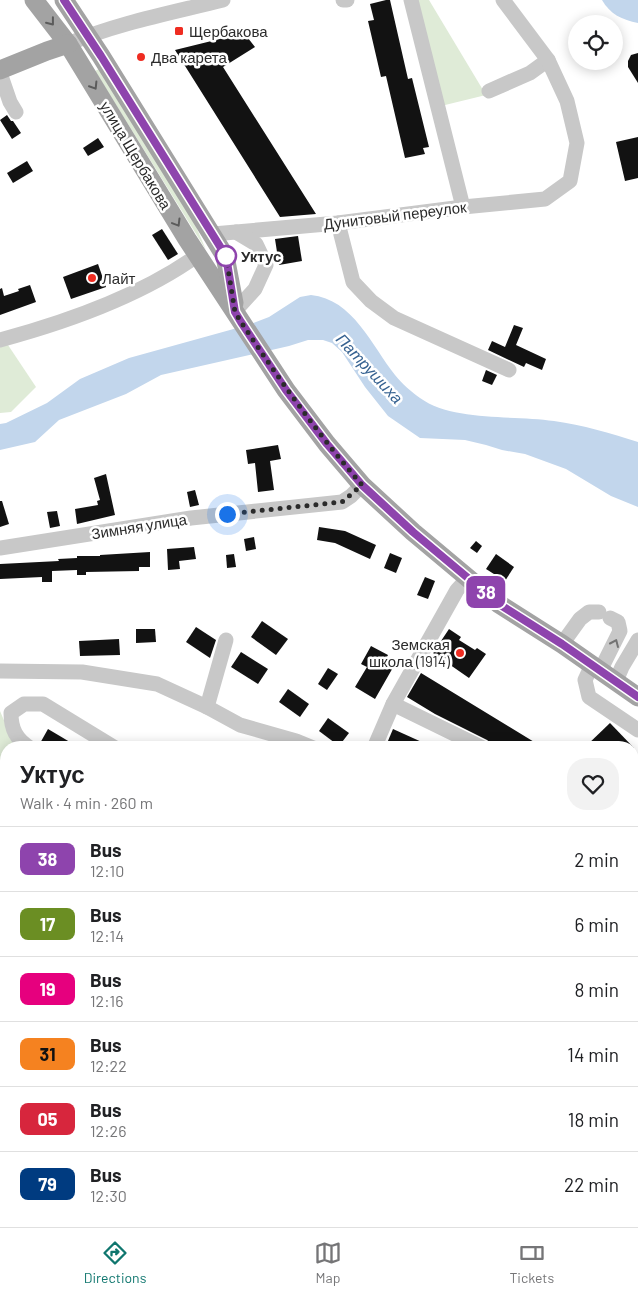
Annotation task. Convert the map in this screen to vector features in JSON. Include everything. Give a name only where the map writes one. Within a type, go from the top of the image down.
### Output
[{"type":"main road","name":"улица Щербакова","points":[[34,0],[68,44],[198,255],[286,390],[327,444],[362,485],[413,532],[499,604],[562,644],[638,697]]},
{"type":"main road","name":"улица Щербакова","points":[[64,0],[226,256],[238,317]]},
{"type":"main road","points":[[0,71],[68,44]]},
{"type":"street","points":[[68,44],[117,27],[223,0]]},
{"type":"street","points":[[343,0],[348,0]]},
{"type":"street","points":[[411,0],[463,206]]},
{"type":"street","points":[[489,91],[530,73],[548,60],[503,0]]},
{"type":"street","name":"Дунитовый переулок","points":[[213,234],[338,223],[463,206],[545,200],[570,181],[577,143],[567,101],[548,60]]},
{"type":"street","points":[[0,71],[10,102],[16,112]]},
{"type":"street","points":[[338,223],[353,282],[371,301],[394,318],[509,370]]},
{"type":"street","points":[[236,232],[256,244],[266,265],[255,289],[238,317]]},
{"type":"street","points":[[0,340],[54,325],[107,304],[186,264],[198,255]]},
{"type":"street","name":"Зимняя улица","points":[[0,548],[192,518],[342,502],[362,485]]},
{"type":"street","points":[[377,741],[393,704],[457,590],[468,578]]},
{"type":"street","points":[[562,644],[580,619],[589,612],[604,615],[618,622],[620,631],[596,668],[585,680],[588,697],[638,730]]},
{"type":"street","points":[[207,707],[226,640]]},
{"type":"street","points":[[616,682],[622,667],[638,640]]},
{"type":"street","points":[[0,671],[82,672],[158,684],[240,725],[296,741]]},
{"type":"street","points":[[21,741],[11,726],[11,713],[24,704],[43,704],[104,741]]},
{"type":"street","points":[[393,704],[469,741]]},
{"type":"green space","points":[[415,0],[429,0],[486,95],[441,106]]},
{"type":"green space","points":[[99,69],[192,217],[206,250],[95,71]]},
{"type":"green space","points":[[8,345],[36,387],[11,412],[0,413],[0,347]]},
{"type":"green space","points":[[0,711],[13,741],[0,741]]},
{"type":"water","points":[[602,0],[638,0],[638,23],[623,18],[623,15],[616,15]]},
{"type":"water","name":"Патрушиха","points":[[311,295],[326,298],[350,314],[407,388],[434,406],[467,414],[538,419],[565,423],[638,442],[638,507],[611,496],[566,469],[525,454],[465,440],[420,438],[388,416],[365,387],[342,352],[332,343],[323,340],[308,340],[161,375],[126,394],[59,420],[35,442],[0,450],[0,424],[6,423],[47,403],[80,379],[129,358],[248,325],[269,317],[300,297]]},
{"type":"building","points":[[390,0],[408,79],[412,78],[429,147],[423,148],[425,154],[405,158],[386,76],[381,77],[368,21],[374,20],[370,4]]},
{"type":"building","points":[[244,33],[255,47],[223,67],[316,214],[280,217],[175,50]]},
{"type":"building","points":[[638,53],[638,83],[628,67],[628,61],[631,55]]},
{"type":"building","points":[[7,115],[21,133],[12,139],[0,120]]},
{"type":"building","points":[[638,137],[638,178],[625,181],[616,142]]},
{"type":"building","points":[[98,138],[104,147],[88,156],[83,148]]},
{"type":"building","points":[[27,161],[33,171],[13,183],[7,173]]},
{"type":"building","points":[[162,229],[178,254],[168,260],[152,235]]},
{"type":"building","points":[[298,236],[302,261],[279,265],[275,239]]},
{"type":"building","points":[[98,264],[106,287],[71,299],[63,277]]},
{"type":"building","points":[[30,285],[36,302],[0,315],[0,289],[2,288],[4,296]]},
{"type":"building","points":[[514,325],[523,328],[516,345],[546,359],[542,370],[526,363],[524,367],[488,350],[492,341],[505,347]]},
{"type":"building","points":[[486,370],[497,375],[492,385],[482,381]]},
{"type":"building","points":[[278,445],[281,459],[270,461],[274,490],[258,492],[255,463],[248,464],[246,450]]},
{"type":"building","points":[[106,474],[115,515],[77,524],[75,509],[98,505],[97,501],[100,500],[94,478]]},
{"type":"building","points":[[195,490],[199,505],[190,507],[187,492]]},
{"type":"building","points":[[0,501],[2,501],[9,524],[0,527]]},
{"type":"building","points":[[57,511],[60,526],[50,528],[47,512]]},
{"type":"building","points":[[319,527],[345,531],[376,545],[370,559],[335,543],[317,540]]},
{"type":"building","points":[[254,537],[256,549],[246,551],[244,539]]},
{"type":"building","points":[[476,541],[482,546],[477,553],[470,548]]},
{"type":"building","points":[[194,547],[196,559],[179,561],[180,569],[168,570],[167,549]]},
{"type":"building","points":[[150,552],[150,567],[139,567],[139,571],[86,572],[86,575],[77,575],[77,570],[52,571],[52,582],[42,582],[42,577],[0,579],[0,564],[59,561],[58,559],[77,558],[77,556]]},
{"type":"building","points":[[390,553],[402,558],[396,573],[384,568]]},
{"type":"building","points":[[234,554],[236,567],[227,568],[226,555]]},
{"type":"building","points":[[496,554],[514,567],[505,581],[486,569]]},
{"type":"building","points":[[425,577],[435,581],[428,599],[417,595]]},
{"type":"building","points":[[262,621],[288,639],[276,655],[251,637]]},
{"type":"building","points":[[196,627],[216,640],[210,658],[186,642]]},
{"type":"building","points":[[136,629],[155,629],[156,642],[136,643]]},
{"type":"building","points":[[449,629],[461,637],[459,640],[475,650],[477,648],[486,654],[469,678],[433,653]]},
{"type":"building","points":[[119,639],[120,655],[80,656],[79,641]]},
{"type":"building","points":[[371,646],[388,655],[386,659],[395,664],[375,699],[355,687],[367,667],[361,664]]},
{"type":"building","points":[[241,652],[268,669],[258,684],[231,667]]},
{"type":"building","points":[[328,668],[338,674],[327,690],[318,684]]},
{"type":"building","points":[[421,673],[533,741],[488,741],[435,714],[407,697]]},
{"type":"building","points":[[288,689],[309,704],[300,717],[279,702]]},
{"type":"building","points":[[328,718],[349,733],[343,741],[332,741],[319,731]]},
{"type":"building","points":[[610,723],[627,741],[591,741]]},
{"type":"building","points":[[48,729],[68,741],[41,741]]},
{"type":"building","points":[[393,729],[420,741],[388,741]]},
{"type":"bus line","name":"38","points":[[64,0],[226,256],[235,312],[286,390],[327,444],[362,485],[413,532],[499,604],[562,644],[638,697]]},
{"type":"place","name":"Щербакова","points":[[179,31]]},
{"type":"place","name":"Два карета","points":[[141,57]]},
{"type":"place","name":"Уктус","points":[[226,256]]},
{"type":"place","name":"Лайт","points":[[92,278]]},
{"type":"place","name":"Земская школа (1914)","points":[[460,653]]},
{"type":"route","points":[[226,256],[235,312],[286,390],[327,444],[362,485],[342,502],[227,514]]}]
